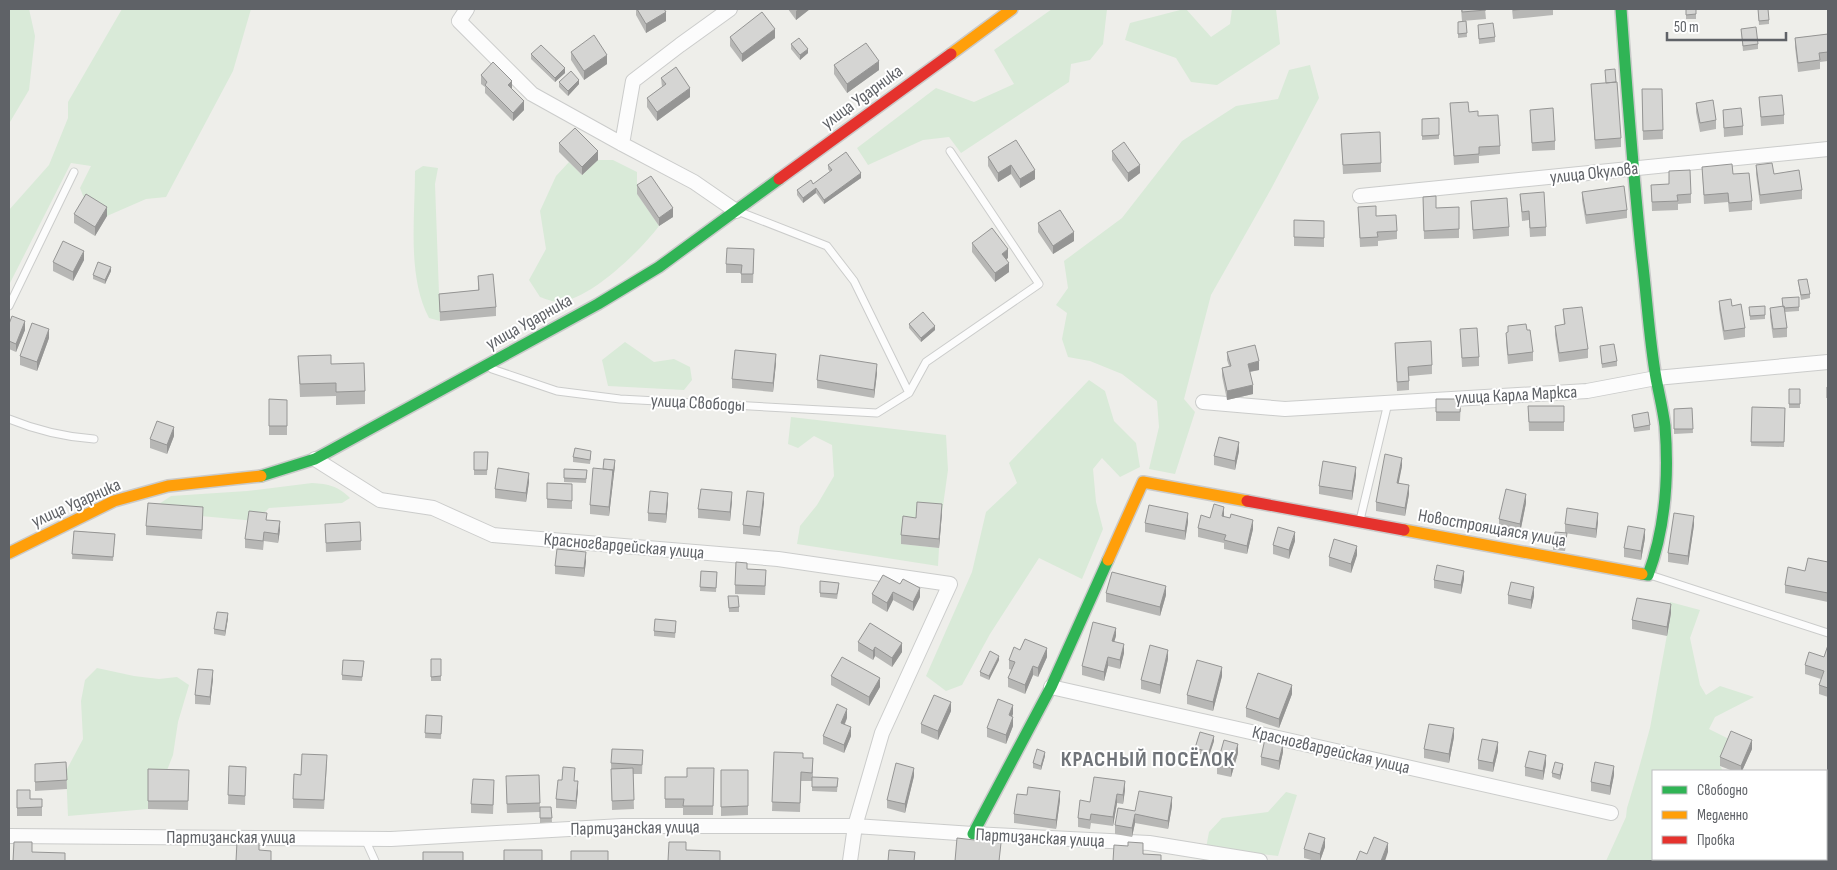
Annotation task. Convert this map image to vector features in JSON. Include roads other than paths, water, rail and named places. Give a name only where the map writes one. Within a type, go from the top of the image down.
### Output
[{"type":"street","points":[[467,9],[459,21],[532,94],[694,182],[736,211]]},
{"type":"street","points":[[622,144],[634,81],[730,9]]},
{"type":"street","name":"улица Ударника","points":[[12,555],[114,501],[168,486],[264,476],[315,459],[598,304],[660,267],[1012,9]]},
{"type":"street","points":[[1621,9],[1632,169],[1656,378],[1662,401],[1668,482],[1657,556],[1648,575]]},
{"type":"street","name":"улица Окулова","points":[[1360,196],[1828,150]]},
{"type":"street","name":"улица Карла Маркса","points":[[1203,402],[1285,409],[1587,391],[1656,378],[1828,362]]},
{"type":"street","name":"Красногвардейская улица","points":[[315,459],[380,500],[433,508],[493,535],[778,559],[950,584],[882,732],[855,826]]},
{"type":"street","name":"Новостроящаяся улица","points":[[1051,687],[1143,482],[1648,575]]},
{"type":"street","points":[[973,834],[1051,687]]},
{"type":"street","name":"Красногвардейская улица","points":[[1051,687],[1611,813]]},
{"type":"street","name":"Партизанская улица","points":[[9,836],[391,839],[622,826],[855,826],[1149,843],[1260,861]]},
{"type":"street","points":[[850,861],[855,826]]},
{"type":"lane","name":"улица Свободы","points":[[485,366],[557,390],[620,399],[877,413],[909,393],[926,362],[1039,284],[950,151]]},
{"type":"lane","points":[[9,306],[74,172]]},
{"type":"lane","points":[[736,211],[827,246],[854,281],[909,393]]},
{"type":"lane","points":[[1360,522],[1388,403]]},
{"type":"lane","points":[[9,419],[29,427],[71,438],[94,438]]},
{"type":"lane","name":"Новостроящаяся улица","points":[[1648,575],[1828,633]]},
{"type":"lane","points":[[364,838],[376,861]]},
{"type":"district","name":"КРАСНЫЙ ПОСЁЛОК","points":[[1148,759]]}]
